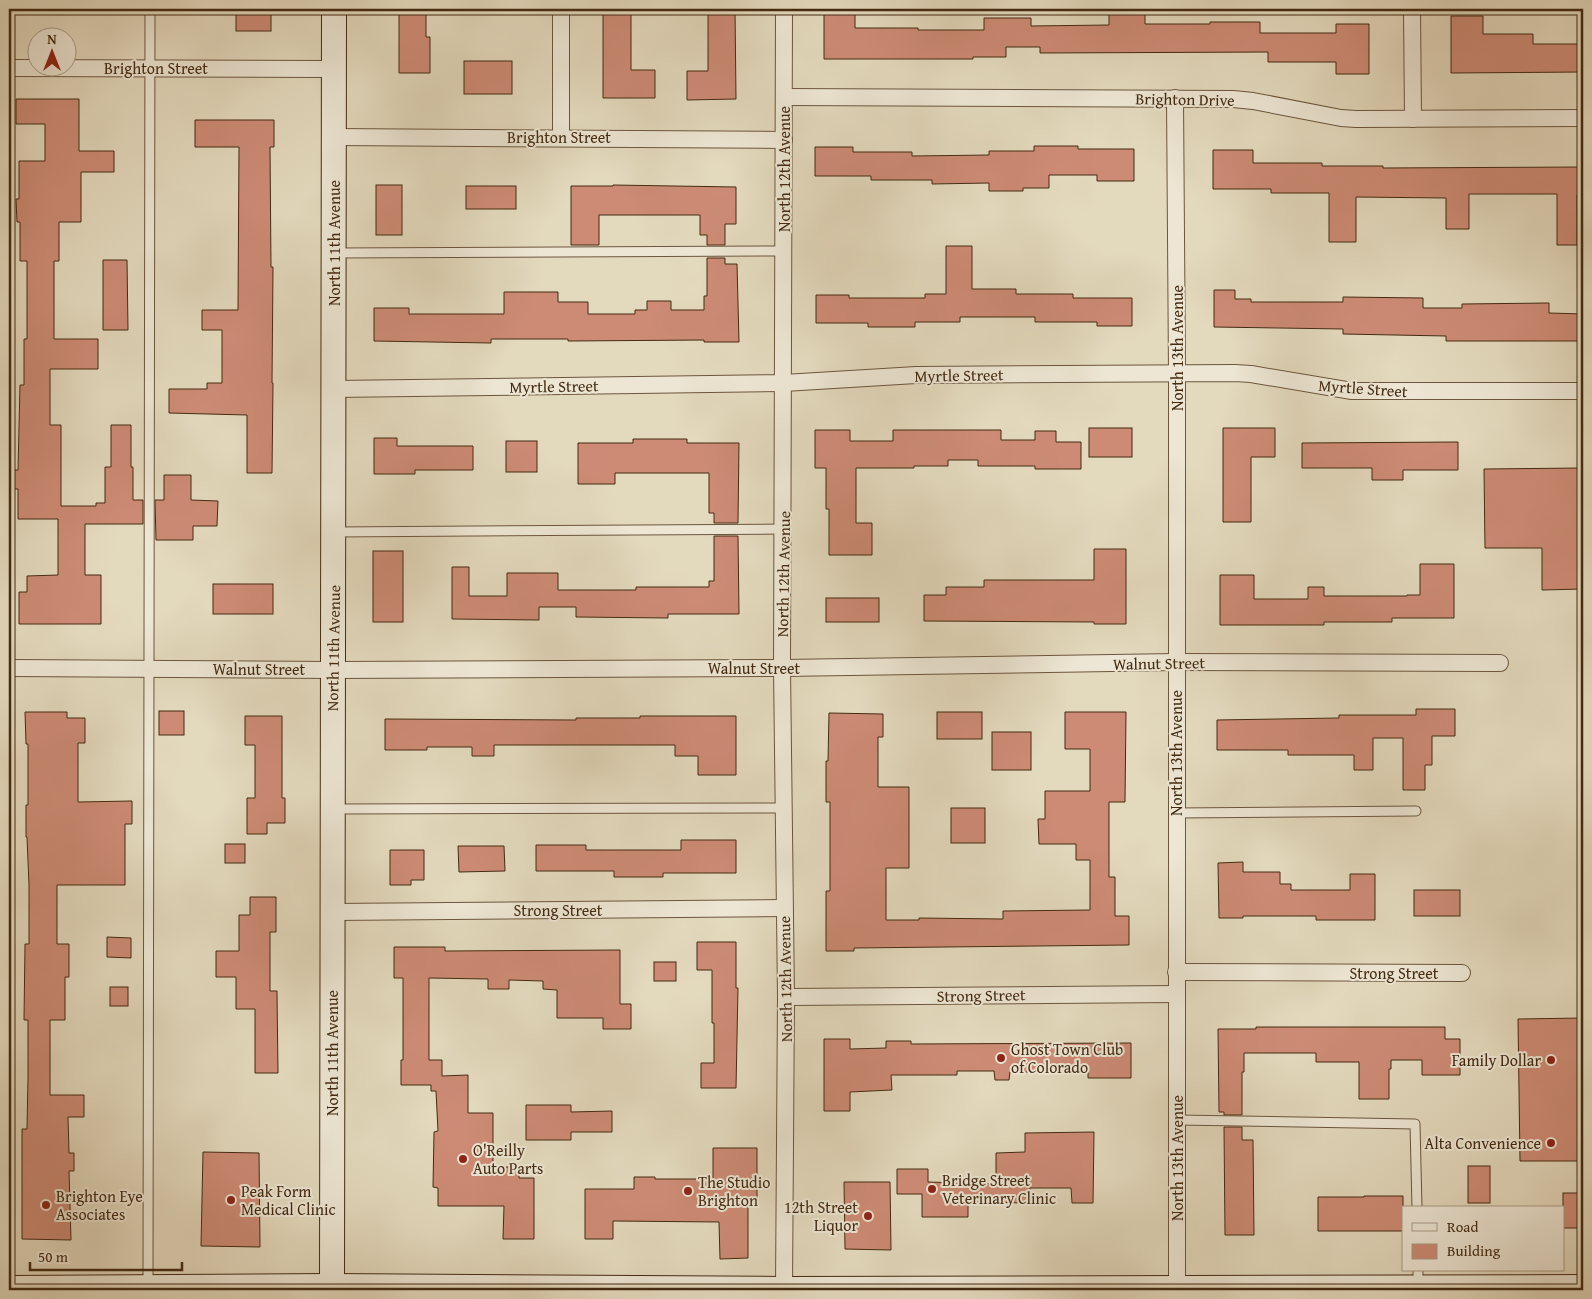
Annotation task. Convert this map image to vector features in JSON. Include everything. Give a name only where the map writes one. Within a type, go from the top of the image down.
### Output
[{"type":"main road","name":"North 11th Avenue","points":[[332,1286],[334,9]]},
{"type":"main road","points":[[9,1288],[332,1286],[444,1289],[1169,1288],[1418,1279],[1583,1287]]},
{"type":"street","points":[[561,9],[561,137]]},
{"type":"street","name":"North 12th Avenue","points":[[784,9],[784,529],[782,668],[784,908],[794,1289]]},
{"type":"street","points":[[1412,9],[1413,119]]},
{"type":"street","name":"Brighton Street","points":[[9,68],[334,69]]},
{"type":"street","name":"Brighton Drive","points":[[784,97],[1175,98],[1253,101],[1341,118],[1583,118]]},
{"type":"street","name":"North 13th Avenue","points":[[1169,1288],[1177,1120],[1175,98]]},
{"type":"street","name":"Brighton Street","points":[[334,136],[784,140]]},
{"type":"street","name":"Myrtle Street","points":[[334,389],[784,383],[916,375],[1177,373],[1251,374],[1352,391],[1583,391]]},
{"type":"street","name":"Walnut Street","points":[[9,668],[332,670],[782,668],[1176,662],[1500,663]]},
{"type":"street","name":"Strong Street","points":[[332,912],[784,908]]},
{"type":"street","name":"Strong Street","points":[[1176,972],[1462,973]]},
{"type":"street","name":"Strong Street","points":[[786,997],[1177,994]]},
{"type":"lane","points":[[148,1288],[150,9]]},
{"type":"lane","points":[[334,253],[784,251]]},
{"type":"lane","points":[[334,532],[784,529]]},
{"type":"lane","points":[[332,809],[784,808]]},
{"type":"lane","points":[[1176,813],[1416,811]]},
{"type":"lane","points":[[1177,1120],[1415,1124],[1417,1206]]},
{"type":"building","points":[[236,9],[271,9],[271,31],[236,31]]},
{"type":"building","points":[[399,9],[426,9],[426,37],[430,37],[430,73],[399,73]]},
{"type":"building","points":[[603,9],[631,9],[631,70],[655,70],[655,98],[603,98]]},
{"type":"building","points":[[708,9],[735,9],[736,99],[687,100],[687,71],[708,71]]},
{"type":"building","points":[[824,9],[855,9],[855,28],[918,28],[918,30],[984,30],[984,18],[1031,18],[1031,26],[1109,25],[1109,11],[1145,11],[1145,24],[1260,22],[1260,33],[1336,33],[1336,24],[1369,24],[1369,74],[1336,74],[1336,62],[1268,62],[1268,52],[1040,53],[1040,47],[1006,47],[1006,57],[973,57],[973,59],[824,59]]},
{"type":"building","points":[[1451,16],[1483,16],[1483,34],[1533,34],[1533,44],[1583,44],[1583,72],[1451,73]]},
{"type":"building","points":[[464,61],[512,61],[512,94],[464,94]]},
{"type":"building","points":[[16,99],[79,99],[79,151],[114,151],[114,172],[81,172],[81,222],[59,222],[59,261],[54,261],[54,339],[98,339],[98,369],[50,369],[50,425],[61,425],[61,506],[96,506],[96,503],[105,503],[105,467],[111,467],[111,425],[131,425],[133,500],[143,500],[143,524],[85,524],[85,575],[101,575],[101,624],[19,624],[19,592],[27,592],[27,576],[58,575],[58,519],[18,519],[18,489],[10,489],[10,470],[18,470],[20,385],[24,385],[24,339],[27,339],[27,261],[20,261],[20,222],[17,222],[16,199],[19,199],[19,161],[45,161],[45,124],[16,124]]},
{"type":"building","points":[[195,120],[274,120],[274,147],[270,147],[271,267],[273,267],[272,473],[247,473],[247,415],[169,413],[169,389],[207,389],[207,383],[222,383],[222,330],[202,330],[202,310],[238,310],[239,147],[195,147]]},
{"type":"building","points":[[1034,146],[1078,146],[1078,149],[1134,149],[1134,181],[1097,181],[1097,175],[1049,175],[1049,188],[1023,188],[1023,191],[989,191],[989,183],[932,184],[932,180],[871,180],[871,176],[815,176],[815,147],[853,147],[853,152],[912,152],[912,156],[989,155],[989,151],[1034,151]]},
{"type":"building","points":[[1213,150],[1253,150],[1253,163],[1322,163],[1322,166],[1383,166],[1383,168],[1583,167],[1583,195],[1577,195],[1577,245],[1557,245],[1557,194],[1469,194],[1469,229],[1446,229],[1446,198],[1356,197],[1356,242],[1329,242],[1329,193],[1271,193],[1271,189],[1213,189]]},
{"type":"building","points":[[376,185],[402,185],[402,235],[376,235]]},
{"type":"building","points":[[466,186],[516,186],[516,209],[466,209]]},
{"type":"building","points":[[571,186],[736,187],[736,224],[725,224],[725,245],[707,245],[707,235],[700,235],[700,215],[599,215],[599,245],[571,245]]},
{"type":"building","points":[[946,246],[972,246],[972,289],[1016,289],[1016,294],[1073,294],[1073,298],[1132,298],[1132,326],[1097,326],[1097,322],[1035,322],[1035,317],[960,317],[960,322],[915,322],[915,327],[868,327],[868,323],[816,323],[816,295],[849,295],[849,298],[925,298],[925,294],[946,294]]},
{"type":"building","points":[[707,258],[725,258],[725,264],[737,264],[739,342],[704,342],[704,340],[568,341],[568,339],[491,339],[491,343],[374,341],[374,308],[409,308],[409,314],[504,314],[504,292],[558,292],[558,302],[588,302],[588,314],[635,314],[635,310],[647,310],[647,301],[671,301],[671,310],[704,310],[704,296],[707,296]]},
{"type":"building","points":[[103,260],[127,260],[128,330],[103,330]]},
{"type":"building","points":[[1214,290],[1235,290],[1235,299],[1251,299],[1251,302],[1343,302],[1343,297],[1423,298],[1423,308],[1462,308],[1462,304],[1549,303],[1549,313],[1583,314],[1583,341],[1446,341],[1446,336],[1343,334],[1343,329],[1214,327]]},
{"type":"building","points":[[1089,428],[1132,428],[1132,457],[1089,457]]},
{"type":"building","points":[[1223,428],[1275,428],[1275,457],[1251,457],[1251,522],[1223,522]]},
{"type":"building","points":[[815,430],[850,430],[850,441],[893,441],[893,430],[1001,430],[1001,440],[1035,440],[1035,431],[1056,431],[1056,442],[1081,442],[1081,469],[1035,469],[1035,466],[978,466],[978,460],[948,460],[948,466],[856,468],[856,523],[872,523],[872,555],[829,555],[829,509],[826,509],[826,468],[815,468]]},
{"type":"building","points":[[374,438],[397,438],[397,446],[473,446],[473,470],[415,470],[415,474],[374,474]]},
{"type":"building","points":[[633,439],[687,439],[687,443],[739,443],[738,523],[714,523],[714,513],[709,513],[709,473],[615,473],[615,484],[578,484],[578,443],[633,443]]},
{"type":"building","points":[[506,441],[537,441],[537,472],[506,472]]},
{"type":"building","points":[[1458,442],[1458,470],[1403,470],[1403,480],[1372,480],[1372,468],[1302,468],[1302,443]]},
{"type":"building","points":[[1583,468],[1583,589],[1542,590],[1542,548],[1485,548],[1484,469]]},
{"type":"building","points":[[164,475],[191,475],[191,500],[218,501],[217,526],[193,526],[193,540],[156,540],[155,500],[164,500]]},
{"type":"building","points":[[714,536],[738,536],[739,614],[668,614],[668,618],[576,617],[576,607],[539,607],[539,620],[452,619],[452,567],[469,567],[469,596],[507,596],[507,573],[558,573],[558,590],[636,590],[636,587],[709,587],[709,581],[714,581]]},
{"type":"building","points":[[1094,549],[1126,549],[1126,624],[1094,624],[1094,622],[924,621],[924,595],[946,595],[946,587],[984,587],[984,580],[1094,580]]},
{"type":"building","points":[[373,551],[403,551],[403,622],[373,622]]},
{"type":"building","points":[[1420,564],[1454,564],[1454,618],[1392,618],[1392,622],[1324,622],[1324,625],[1220,625],[1220,575],[1254,575],[1254,599],[1308,599],[1308,587],[1324,587],[1324,596],[1407,596],[1420,595]]},
{"type":"building","points":[[213,584],[273,584],[273,614],[213,614]]},
{"type":"building","points":[[826,598],[879,598],[879,622],[826,622]]},
{"type":"building","points":[[1416,709],[1455,709],[1455,736],[1432,736],[1432,765],[1425,765],[1425,790],[1403,790],[1403,738],[1373,738],[1373,770],[1354,770],[1354,755],[1288,755],[1288,750],[1217,750],[1217,720],[1339,718],[1339,715],[1416,715]]},
{"type":"building","points":[[159,711],[184,711],[184,735],[159,735]]},
{"type":"building","points":[[25,712],[67,712],[67,718],[85,718],[85,743],[78,743],[78,802],[132,801],[132,824],[125,824],[125,885],[57,885],[57,944],[69,944],[69,977],[65,977],[65,1020],[50,1020],[50,1095],[84,1095],[84,1117],[68,1117],[69,1153],[74,1153],[74,1171],[69,1171],[71,1240],[22,1239],[22,1129],[27,1129],[28,1078],[28,1020],[24,1020],[25,944],[29,944],[29,885],[26,837],[28,744],[26,744]]},
{"type":"building","points":[[937,712],[982,712],[982,739],[937,739]]},
{"type":"building","points":[[1065,712],[1126,712],[1125,802],[1109,802],[1109,877],[1115,877],[1115,916],[1129,916],[1129,945],[854,948],[854,951],[826,951],[826,891],[830,891],[830,802],[826,802],[829,713],[883,714],[883,737],[878,737],[878,787],[909,787],[909,868],[886,868],[886,920],[919,920],[919,918],[1003,919],[1003,911],[1090,910],[1090,860],[1076,860],[1076,844],[1039,844],[1038,819],[1045,819],[1045,791],[1090,791],[1090,749],[1065,749]]},
{"type":"building","points":[[245,716],[282,716],[282,798],[285,798],[285,823],[267,823],[267,834],[247,834],[247,798],[255,798],[255,745],[245,745]]},
{"type":"building","points":[[640,716],[736,716],[736,775],[698,775],[698,756],[675,756],[675,745],[494,745],[494,756],[472,756],[472,747],[427,747],[427,750],[385,750],[385,719],[576,720],[576,718],[640,718]]},
{"type":"building","points":[[992,732],[1031,732],[1031,770],[992,770]]},
{"type":"building","points":[[951,808],[985,808],[985,843],[951,843]]},
{"type":"building","points":[[681,840],[736,840],[736,873],[663,873],[663,877],[614,877],[614,871],[536,871],[536,845],[586,845],[586,850],[681,850]]},
{"type":"building","points":[[225,844],[245,844],[245,863],[225,863]]},
{"type":"building","points":[[458,846],[504,846],[505,871],[459,872]]},
{"type":"building","points":[[390,850],[424,850],[424,880],[411,880],[411,885],[390,885]]},
{"type":"building","points":[[1243,862],[1243,872],[1280,872],[1280,884],[1291,884],[1291,890],[1350,890],[1350,874],[1375,874],[1375,920],[1316,920],[1316,916],[1243,916],[1243,918],[1219,918],[1218,863]]},
{"type":"building","points":[[1414,890],[1460,890],[1460,916],[1414,916]]},
{"type":"building","points":[[250,897],[276,897],[276,932],[270,932],[270,991],[277,991],[278,1073],[255,1073],[255,1009],[236,1009],[236,977],[216,977],[216,951],[239,951],[239,915],[250,915]]},
{"type":"building","points":[[107,937],[131,938],[131,958],[107,957]]},
{"type":"building","points":[[697,942],[736,942],[736,988],[738,988],[736,1088],[701,1088],[701,1063],[714,1063],[714,1023],[712,1023],[712,970],[697,970]]},
{"type":"building","points":[[394,947],[445,947],[445,951],[620,950],[620,1004],[631,1004],[631,1029],[603,1029],[603,1018],[557,1018],[557,990],[543,989],[543,981],[509,980],[509,989],[488,989],[488,979],[429,978],[429,1060],[442,1060],[442,1076],[468,1075],[468,1113],[493,1113],[493,1167],[519,1167],[519,1178],[534,1178],[534,1239],[503,1239],[504,1206],[438,1206],[438,1188],[433,1187],[434,1132],[438,1131],[436,1091],[431,1091],[431,1085],[401,1085],[401,1060],[403,1060],[403,978],[394,978]]},
{"type":"building","points":[[654,962],[676,962],[676,981],[654,981]]},
{"type":"building","points":[[110,987],[128,987],[128,1006],[110,1006]]},
{"type":"building","points":[[1583,1018],[1583,1161],[1520,1161],[1518,1019]]},
{"type":"building","points":[[1256,1027],[1445,1027],[1445,1039],[1460,1039],[1460,1075],[1422,1075],[1422,1060],[1391,1060],[1391,1069],[1389,1069],[1389,1099],[1359,1099],[1359,1062],[1316,1062],[1316,1053],[1244,1053],[1242,1115],[1224,1115],[1224,1112],[1219,1112],[1218,1029],[1256,1029]]},
{"type":"building","points":[[824,1039],[850,1039],[850,1049],[886,1048],[886,1041],[911,1041],[911,1044],[1131,1043],[1131,1078],[1088,1078],[1088,1072],[1010,1072],[1009,1080],[995,1080],[994,1071],[957,1071],[957,1075],[891,1075],[892,1090],[850,1092],[850,1111],[824,1111]]},
{"type":"building","points":[[526,1105],[571,1105],[571,1112],[612,1111],[612,1132],[571,1132],[571,1140],[526,1140]]},
{"type":"building","points":[[1224,1127],[1242,1127],[1242,1140],[1253,1140],[1254,1235],[1225,1235]]},
{"type":"building","points":[[1094,1132],[1093,1203],[1072,1203],[1071,1188],[1030,1188],[1030,1203],[968,1202],[968,1217],[922,1217],[922,1194],[897,1194],[897,1169],[928,1169],[928,1182],[996,1184],[996,1153],[1025,1152],[1025,1133]]},
{"type":"building","points":[[713,1148],[757,1148],[757,1203],[748,1203],[748,1258],[720,1259],[719,1222],[613,1221],[613,1239],[585,1239],[585,1189],[634,1189],[634,1177],[713,1179]]},
{"type":"building","name":"Peak Form Medical Clinic","points":[[203,1152],[259,1153],[260,1247],[201,1246]]},
{"type":"building","points":[[1468,1166],[1490,1166],[1490,1203],[1468,1203]]},
{"type":"building","name":"12th Street Liquor","points":[[844,1182],[890,1182],[891,1250],[845,1249]]},
{"type":"building","points":[[1563,1193],[1583,1193],[1583,1228],[1564,1228]]},
{"type":"building","points":[[1403,1196],[1402,1231],[1318,1231],[1318,1197]]},
{"type":"place","name":"Ghost Town Club of Colorado","points":[[1001,1058]]},
{"type":"place","name":"Family Dollar","points":[[1551,1060]]},
{"type":"place","name":"Alta Convenience","points":[[1551,1143]]},
{"type":"place","name":"O'Reilly Auto Parts","points":[[463,1159]]},
{"type":"place","name":"Bridge Street Veterinary Clinic","points":[[932,1189]]},
{"type":"place","name":"The Studio Brighton","points":[[688,1191]]},
{"type":"place","name":"Peak Form Medical Clinic","points":[[231,1200]]},
{"type":"place","name":"Brighton Eye Associates","points":[[46,1205]]},
{"type":"place","name":"12th Street Liquor","points":[[868,1216]]}]
